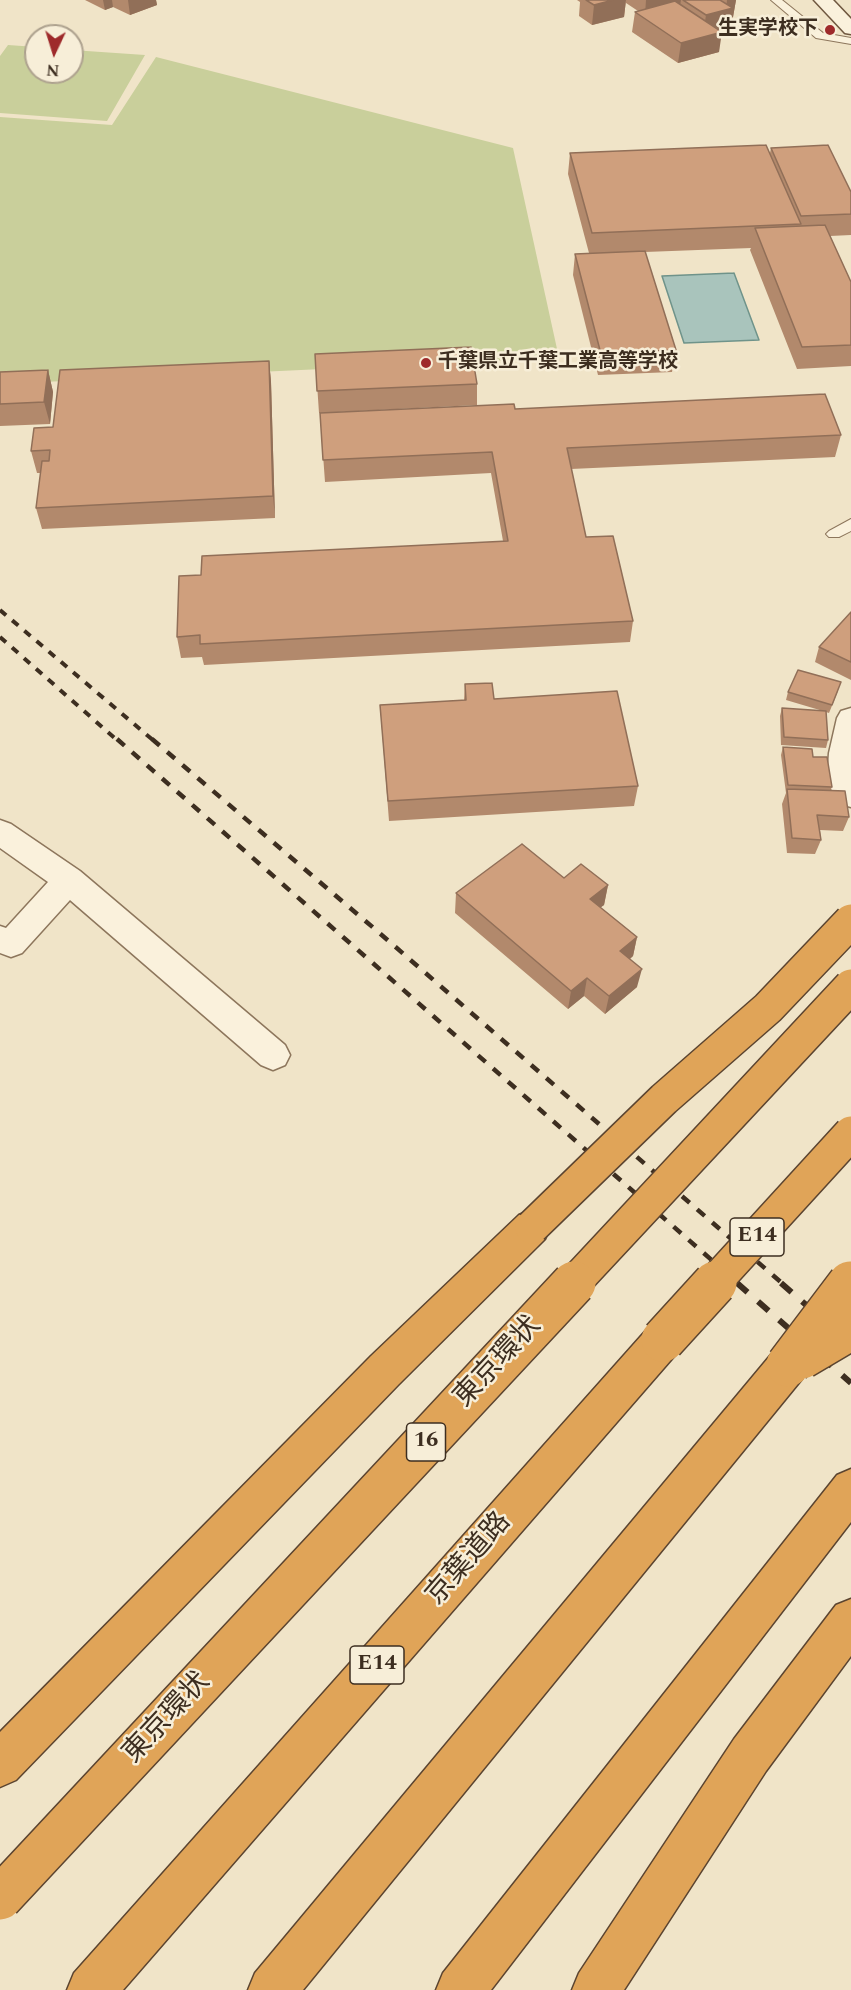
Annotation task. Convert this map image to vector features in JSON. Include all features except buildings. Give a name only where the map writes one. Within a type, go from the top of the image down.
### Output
[{"type":"highway","points":[[0,1764],[385,1370],[664,1099],[768,1008],[851,921]]},
{"type":"highway","name":"東京環状","points":[[0,1898],[851,986]]},
{"type":"highway","name":"京葉道路","points":[[91,1990],[663,1340],[851,1133]]},
{"type":"highway","points":[[272,1990],[788,1365],[851,1282]]},
{"type":"highway","points":[[788,1365],[851,1328]]},
{"type":"highway","points":[[460,1990],[851,1489]]},
{"type":"highway","points":[[596,1990],[750,1755],[851,1620]]},
{"type":"street","points":[[823,0],[851,30]]},
{"type":"street","points":[[851,718],[844,753],[842,782],[851,796]]},
{"type":"street","points":[[0,832],[69,880],[273,1055]]},
{"type":"street","points":[[0,939],[11,944],[69,880]]},
{"type":"lane","points":[[776,0],[820,36],[851,41]]},
{"type":"lane","points":[[834,534],[851,524]]},
{"type":"green space","points":[[8,45],[24,46],[24,84],[84,84],[84,51],[145,55],[107,121],[0,113],[0,56]]},
{"type":"green space","points":[[156,57],[513,148],[559,358],[0,384],[0,117],[112,125]]},
{"type":"water","points":[[734,273],[759,340],[684,343],[662,276]]},
{"type":"railway","points":[[0,610],[154,741]]},
{"type":"railway","points":[[0,637],[118,741]]},
{"type":"railway","points":[[117,739],[739,1284]]},
{"type":"railway","points":[[152,739],[376,930],[783,1284]]},
{"type":"railway","points":[[737,1283],[851,1383]]},
{"type":"railway","points":[[781,1283],[851,1344]]},
{"type":"place","name":"生実学校下","points":[[830,30]]},
{"type":"place","name":"千葉県立千葉工業高等学校","points":[[426,363]]}]
